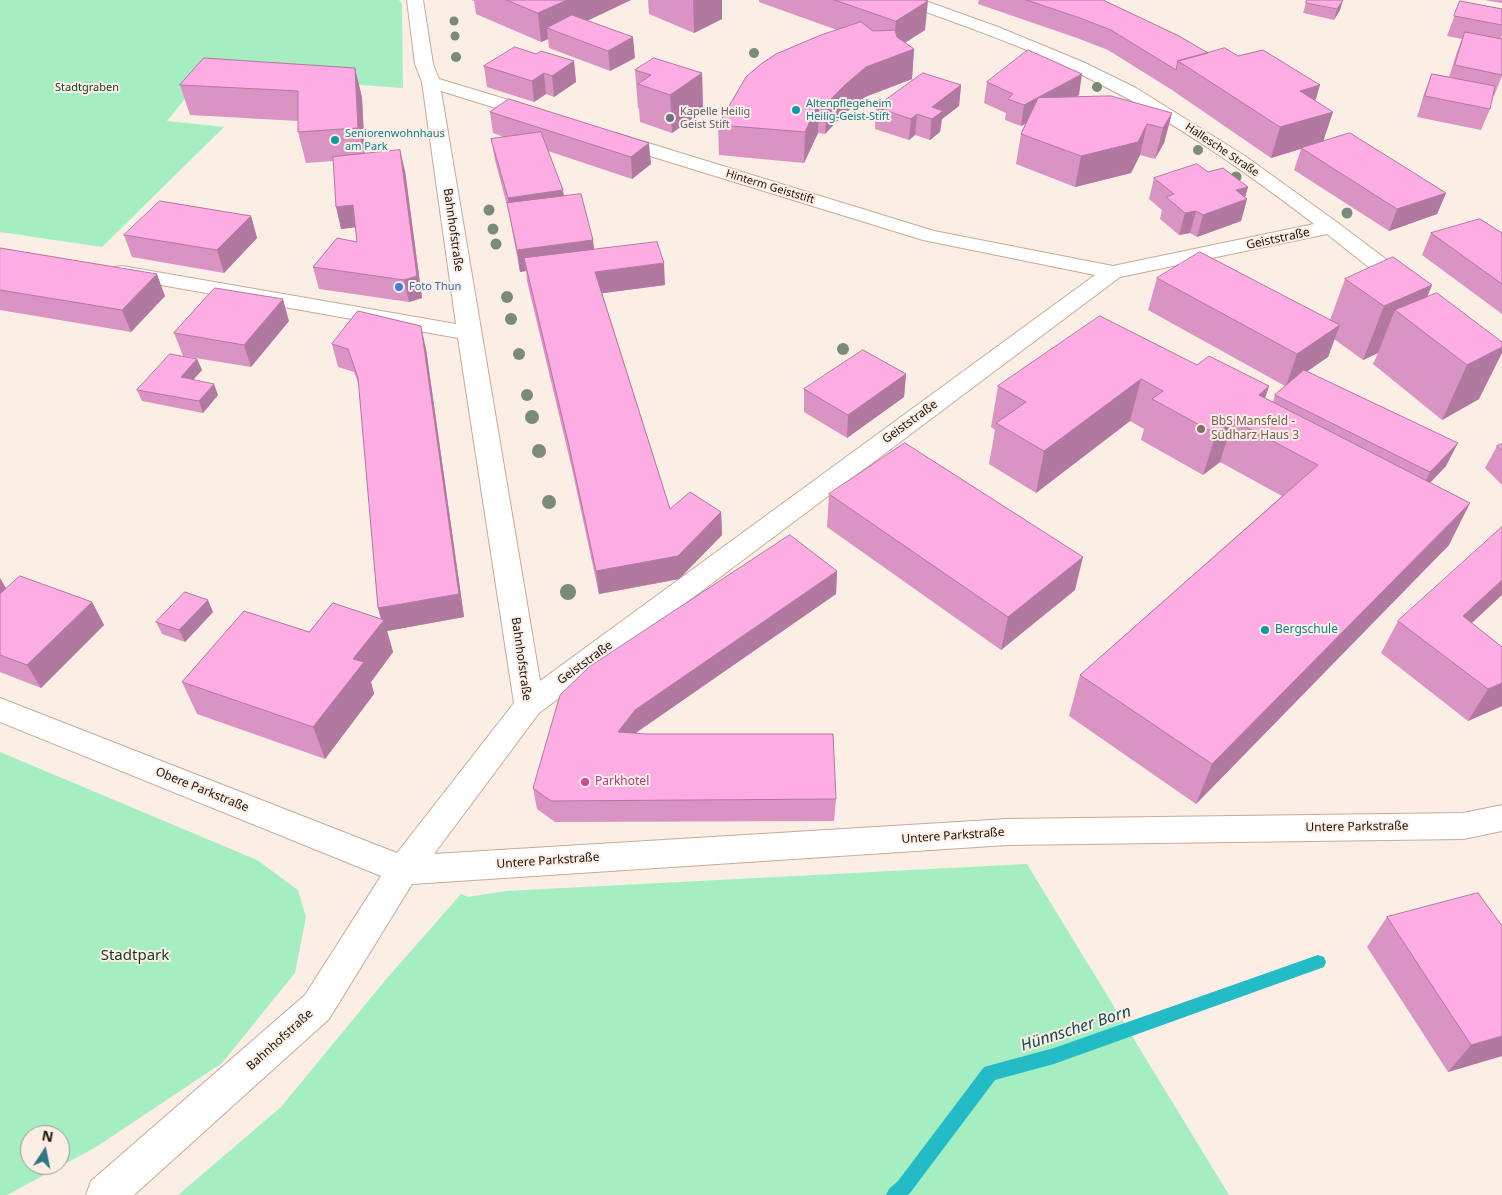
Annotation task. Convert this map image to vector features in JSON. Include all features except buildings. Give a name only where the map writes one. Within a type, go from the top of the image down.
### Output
[{"type":"street","name":"Bahnhofstraße","points":[[105,1195],[317,1007],[403,870],[529,705],[431,82],[424,64],[415,0]]},
{"type":"street","name":"Hallesche Straße","points":[[907,0],[1052,54],[1129,92],[1220,146],[1331,227],[1424,299]]},
{"type":"street","points":[[431,82],[555,120]]},
{"type":"street","name":"Hinterm Geiststift","points":[[593,132],[930,236],[1113,272]]},
{"type":"street","name":"Geiststraße","points":[[529,705],[1113,272],[1331,227]]},
{"type":"street","points":[[98,268],[469,333]]},
{"type":"street","name":"Obere Parkstraße","points":[[0,710],[403,870]]},
{"type":"street","name":"Untere Parkstraße","points":[[403,870],[1007,832],[1463,826],[1502,818]]},
{"type":"green space","name":"Stadtgraben","points":[[0,0],[399,0],[402,4],[403,88],[205,74],[167,121],[224,127],[102,247],[0,232]]},
{"type":"green space","name":"Stadtpark","points":[[0,752],[257,860],[298,890],[306,917],[295,973],[222,1063],[96,1147],[70,1161],[70,1125],[20,1125],[20,1175],[44,1175],[7,1195],[0,1195]]},
{"type":"green space","points":[[1027,864],[1229,1195],[178,1195],[281,1107],[388,977],[461,894],[468,897],[506,891]]},
{"type":"waterway","name":"Hünnscher Born","points":[[895,1195],[904,1187],[990,1073],[1054,1056],[1318,962]]},
{"type":"place","name":"Altenpflegeheim Heilig-Geist-Stift","points":[[796,110]]},
{"type":"place","name":"Kapelle Heilig Geist Stift","points":[[670,118]]},
{"type":"place","name":"Seniorenwohnhaus am Park","points":[[335,140]]},
{"type":"place","name":"Foto Thun","points":[[399,287]]},
{"type":"place","name":"BbS Mansfeld - Südharz Haus 3","points":[[1201,429]]},
{"type":"place","name":"Bergschule","points":[[1265,630]]},
{"type":"place","name":"Parkhotel","points":[[585,782]]}]
